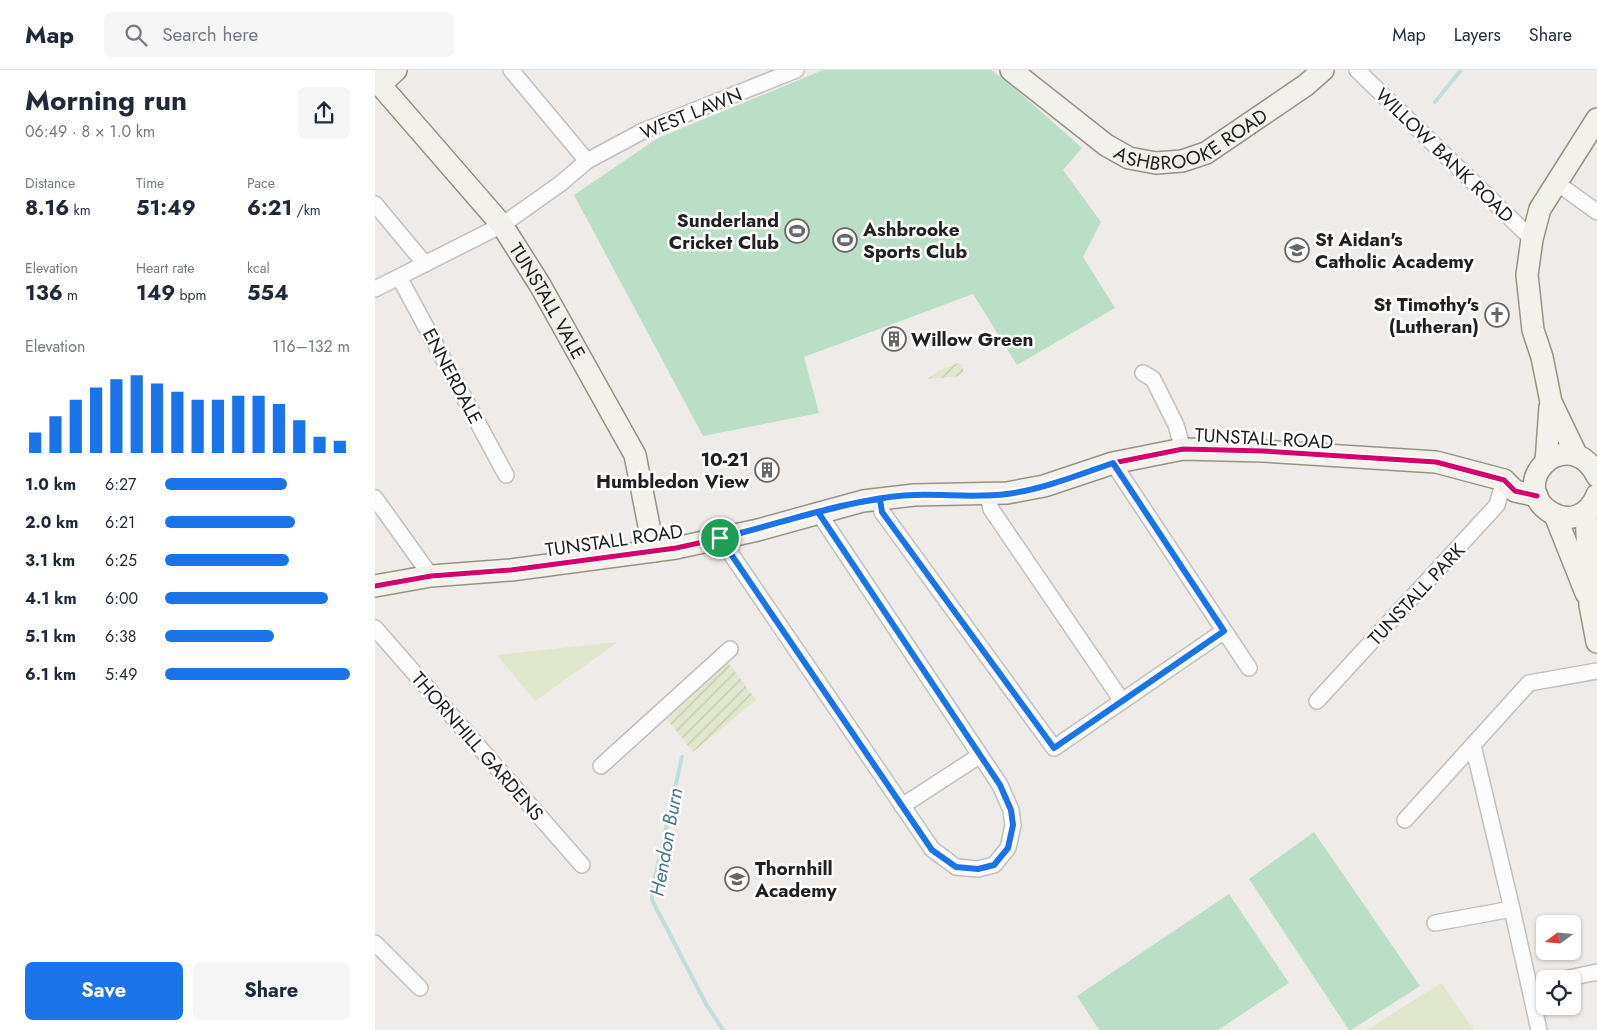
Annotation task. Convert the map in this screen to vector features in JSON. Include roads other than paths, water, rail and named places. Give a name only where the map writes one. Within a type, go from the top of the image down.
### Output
[{"type":"street","points":[[377,85],[396,70]]},
{"type":"street","points":[[511,70],[587,161]]},
{"type":"street","name":"WEST LAWN","points":[[375,289],[502,225],[560,184],[587,161],[643,131],[796,70]]},
{"type":"street","name":"ASHBROOKE ROAD","points":[[1011,70],[1117,152],[1143,162],[1169,163],[1194,158],[1206,152],[1306,84],[1323,70]]},
{"type":"street","name":"WILLOW BANK ROAD","points":[[1357,70],[1532,239]]},
{"type":"street","name":"TUNSTALL VALE","points":[[377,85],[502,225],[540,285],[635,455],[654,551]]},
{"type":"street","points":[[1594,503],[1576,516],[1565,518],[1545,509],[1537,496],[1535,487],[1537,476],[1543,465],[1551,402],[1542,357],[1533,330],[1527,275],[1532,239],[1540,209],[1597,119]]},
{"type":"street","points":[[1557,183],[1597,212]]},
{"type":"street","points":[[375,204],[425,264]]},
{"type":"street","name":"ENNERDALE","points":[[399,277],[506,475]]},
{"type":"street","points":[[1143,373],[1153,378],[1176,424],[1183,449]]},
{"type":"street","points":[[1551,402],[1589,465]]},
{"type":"street","name":"TUNSTALL ROAD","points":[[375,586],[431,576],[511,570],[654,551],[720,538],[863,501],[914,495],[1007,494],[1044,486],[1113,463],[1183,449],[1263,451],[1436,462],[1503,480],[1515,491],[1537,496]]},
{"type":"street","points":[[1503,480],[1543,465],[1555,456],[1567,454],[1589,465]]},
{"type":"street","points":[[1113,463],[1249,668]]},
{"type":"street","name":"TUNSTALL PARK","points":[[1317,701],[1497,505],[1503,480]]},
{"type":"street","points":[[988,495],[991,509],[1122,701]]},
{"type":"street","points":[[375,498],[431,576]]},
{"type":"street","points":[[880,499],[882,512],[1054,748],[1224,631]]},
{"type":"street","points":[[1590,605],[1594,503]]},
{"type":"street","points":[[720,538],[932,850],[956,867],[978,869],[994,865],[1008,848],[1013,825],[1011,810],[1000,785],[818,512]]},
{"type":"street","points":[[1555,515],[1590,605],[1597,642]]},
{"type":"street","name":"THORNHILL GARDENS","points":[[375,628],[582,865]]},
{"type":"street","points":[[601,766],[730,649]]},
{"type":"street","points":[[1405,820],[1529,683],[1597,671]]},
{"type":"street","points":[[1473,745],[1513,909],[1536,978]]},
{"type":"street","points":[[902,806],[979,756]]},
{"type":"street","points":[[1435,924],[1513,909]]},
{"type":"street","points":[[375,943],[420,988]]},
{"type":"street","points":[[1581,975],[1597,972]]},
{"type":"street","points":[[1539,1015],[1539,1030]]},
{"type":"waterway","points":[[1435,102],[1461,70]]},
{"type":"waterway","name":"Hendon Burn","points":[[682,757],[652,891],[652,900],[706,1004],[723,1030]]},
{"type":"place","name":"Sunderland Cricket Club","points":[[797,231]]},
{"type":"place","name":"Ashbrooke Sports Club","points":[[845,240]]},
{"type":"place","name":"St Aidan's Catholic Academy","points":[[1297,250]]},
{"type":"place","name":"St Timothy's (Lutheran)","points":[[1497,315]]},
{"type":"place","name":"Willow Green","points":[[894,339]]},
{"type":"place","name":"10-21 Humbledon View","points":[[767,470]]},
{"type":"place","name":"Thornhill Academy","points":[[737,879]]}]
